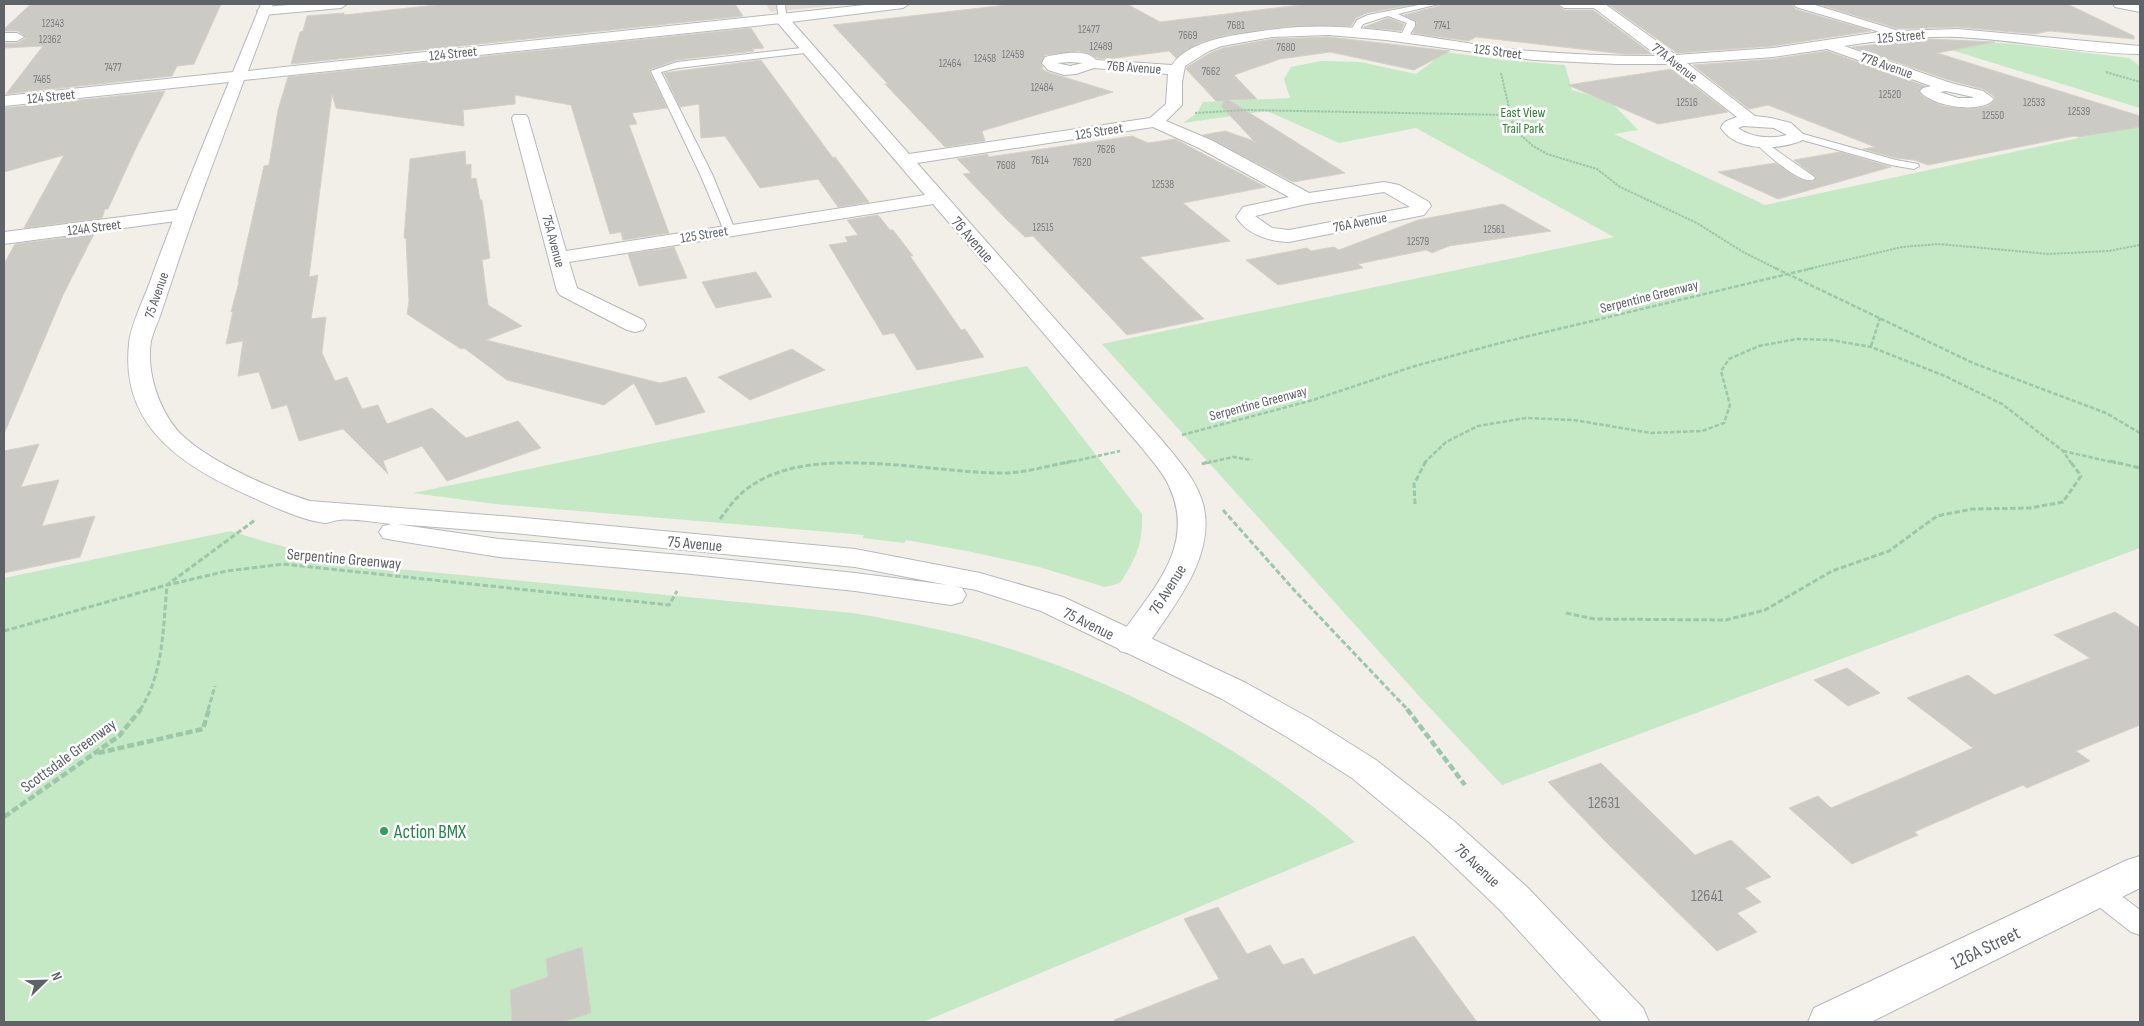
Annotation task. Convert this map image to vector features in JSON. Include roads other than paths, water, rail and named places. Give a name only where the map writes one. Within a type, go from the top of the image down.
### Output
[{"type":"street","points":[[265,8],[341,4]]},
{"type":"street","name":"124 Street","points":[[4,101],[239,76],[783,13],[903,4]]},
{"type":"street","name":"77A Avenue","points":[[1564,4],[1597,4],[1672,59],[1751,121]]},
{"type":"street","points":[[1800,4],[1899,34]]},
{"type":"street","points":[[2119,4],[2140,8]]},
{"type":"street","name":"75 Avenue","points":[[265,8],[184,215],[140,341],[139,365],[143,389],[154,413],[168,435],[191,454],[225,476],[282,501],[310,509],[353,526],[499,548],[692,565],[924,591],[985,601],[1131,644]]},
{"type":"street","name":"76 Avenue","points":[[783,13],[810,50],[1151,443],[1182,485],[1188,502],[1192,529],[1187,556],[1177,579],[1131,644],[1234,691],[1299,728],[1364,769],[1442,832],[1514,898],[1628,1022]]},
{"type":"street","name":"125 Street","points":[[1176,70],[1180,62],[1215,44],[1260,34],[1290,31],[1354,32],[1404,36],[1472,48],[1528,55],[1598,59],[1672,59],[1750,55],[1899,34],[1932,33],[1972,34],[2140,50]]},
{"type":"street","name":"77B Avenue","points":[[1827,45],[1946,86]]},
{"type":"street","name":"76B Avenue","points":[[1092,64],[1176,70]]},
{"type":"street","points":[[1176,70],[1174,105],[1155,122],[1205,144],[1306,199]]},
{"type":"street","name":"75A Avenue","points":[[520,118],[567,291],[635,325]]},
{"type":"street","name":"77A Avenue","points":[[1751,121],[1781,126],[1794,132],[1795,138],[1790,141],[1759,141],[1739,135],[1729,128],[1734,122],[1751,121]]},
{"type":"street","name":"125 Street","points":[[906,160],[1155,122]]},
{"type":"street","name":"76A Avenue","points":[[1384,187],[1394,189],[1422,206],[1417,211],[1289,236],[1271,236],[1252,224],[1246,217],[1250,211],[1306,199],[1384,187]]},
{"type":"street","name":"125 Street","points":[[559,258],[938,198]]},
{"type":"street","name":"124A Street","points":[[4,238],[184,215]]},
{"type":"street","name":"126A Street","points":[[1829,1022],[2140,871]]},
{"type":"lane","points":[[1354,32],[1360,22],[1371,17],[1436,4]]},
{"type":"lane","points":[[1390,14],[1411,22],[1411,26],[1404,36]]},
{"type":"lane","points":[[729,230],[706,174],[656,72],[677,65],[810,50]]},
{"type":"lane","points":[[1796,135],[1895,163],[1914,166]]},
{"type":"lane","points":[[1759,141],[1781,160],[1809,178]]},
{"type":"lane","points":[[2098,892],[2140,924]]},
{"type":"place","name":"Action BMX","points":[[384,831]]},
{"type":"park label","name":"East View Trail Park","points":[[1523,120]]}]
